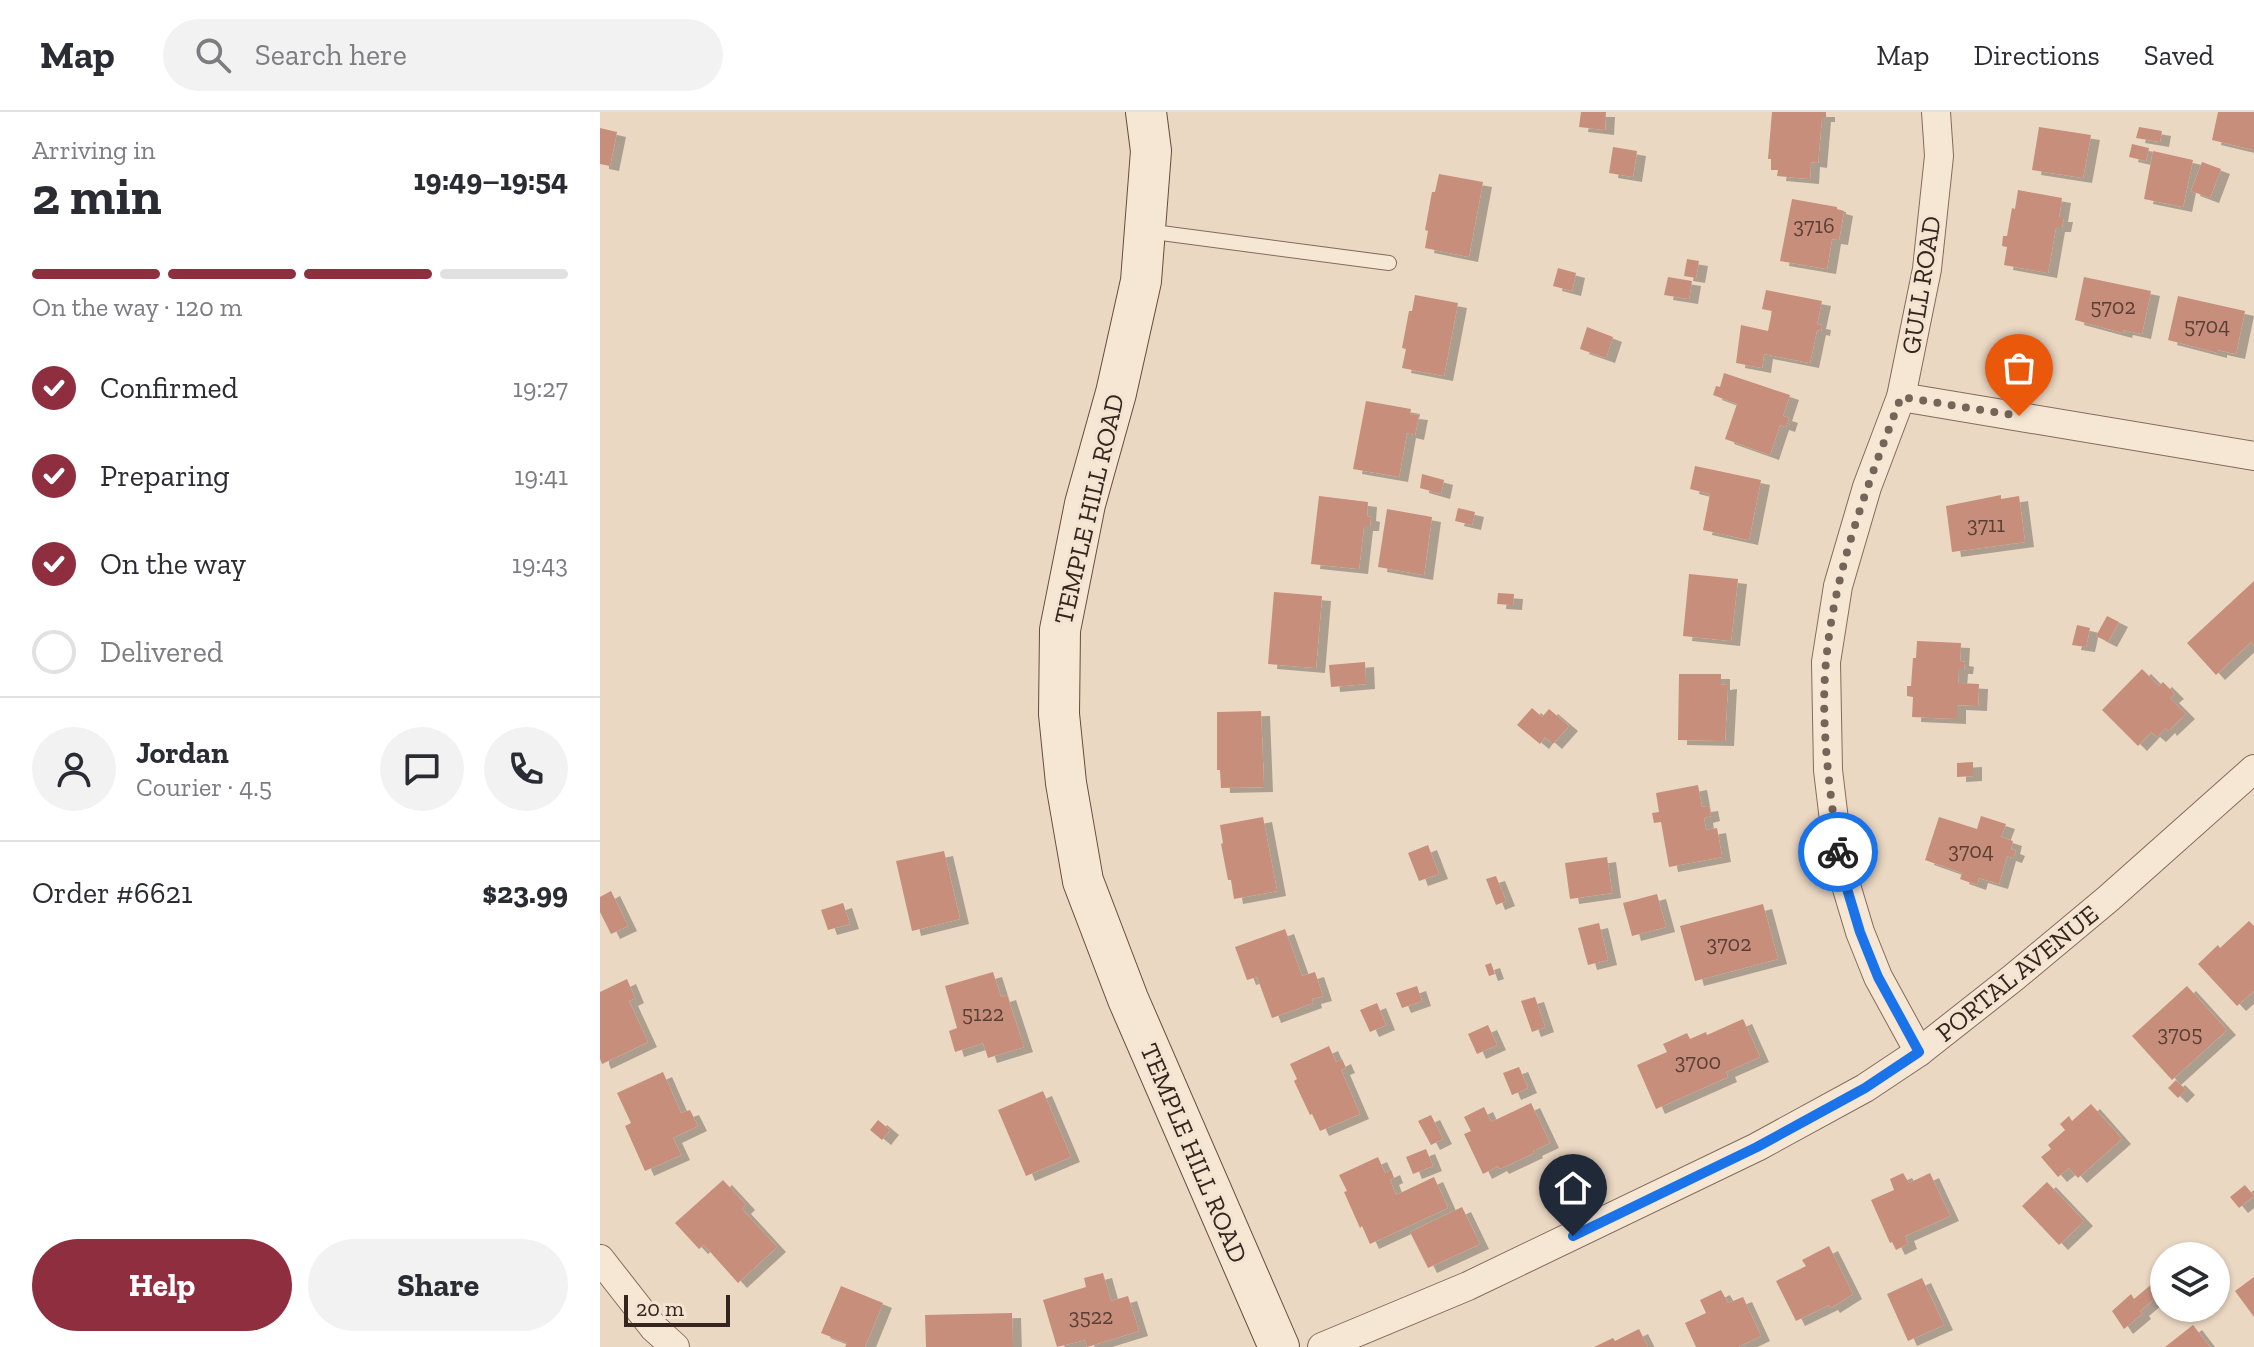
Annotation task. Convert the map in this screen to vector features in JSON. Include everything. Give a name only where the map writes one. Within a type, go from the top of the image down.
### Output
[{"type":"main road","name":"TEMPLE HILL ROAD","points":[[1146,112],[1151,151],[1141,281],[1116,393],[1085,504],[1060,630],[1059,714],[1066,783],[1083,881],[1128,999],[1279,1347]]},
{"type":"street","name":"GULL ROAD","points":[[1919,1052],[1878,977],[1860,932],[1839,862],[1828,770],[1825,704],[1826,662],[1838,586],[1867,487],[1901,397],[1927,269],[1939,156],[1936,112]]},
{"type":"street","points":[[1901,397],[2254,456]]},
{"type":"street","name":"PORTAL AVENUE","points":[[1322,1347],[1468,1286],[1757,1147],[1865,1088],[1919,1052],[2013,978],[2109,898],[2254,769]]},
{"type":"street","points":[[600,1259],[654,1328],[675,1347]]},
{"type":"lane","points":[[1145,231],[1389,263]]},
{"type":"building","points":[[1581,112],[1606,112],[1605,130],[1579,127]]},
{"type":"building","points":[[1772,112],[1826,112],[1826,117],[1822,117],[1818,163],[1811,162],[1810,179],[1777,176],[1778,170],[1771,170],[1771,159],[1768,159]]},
{"type":"building","points":[[2218,112],[2254,112],[2254,150],[2212,140]]},
{"type":"building","points":[[2039,127],[2091,135],[2083,178],[2032,170]]},
{"type":"building","points":[[2139,127],[2162,131],[2160,142],[2136,138]]},
{"type":"building","points":[[600,128],[617,132],[610,166],[600,164]]},
{"type":"building","points":[[2132,144],[2149,148],[2146,161],[2129,157]]},
{"type":"building","points":[[1613,147],[1637,151],[1633,177],[1609,173]]},
{"type":"building","points":[[2153,151],[2193,160],[2183,207],[2144,199]]},
{"type":"building","points":[[2202,162],[2221,169],[2210,198],[2191,191]]},
{"type":"building","points":[[1439,174],[1483,182],[1469,257],[1425,248],[1432,192],[1435,192]]},
{"type":"building","points":[[2018,190],[2062,198],[2059,217],[2064,217],[2062,227],[2056,227],[2048,273],[2004,265],[2007,247],[2002,246],[2003,236],[2007,236]]},
{"type":"building","points":[[1792,199],[1844,211],[1839,240],[1832,239],[1827,269],[1780,261]]},
{"type":"building","points":[[1687,259],[1699,261],[1696,278],[1684,276]]},
{"type":"building","points":[[1558,268],[1576,273],[1572,291],[1553,286]]},
{"type":"building","points":[[1668,277],[1692,281],[1689,299],[1664,295]]},
{"type":"building","points":[[2084,277],[2151,291],[2142,334],[2124,330],[2123,333],[2075,320]]},
{"type":"building","points":[[1766,290],[1822,301],[1817,324],[1822,325],[1821,331],[1817,330],[1810,363],[1764,354],[1762,368],[1736,363],[1741,325],[1768,331],[1772,311],[1762,309]]},
{"type":"building","points":[[1415,295],[1458,303],[1444,376],[1402,368],[1406,349],[1402,348]]},
{"type":"building","points":[[2178,296],[2245,311],[2236,354],[2218,350],[2218,353],[2168,340]]},
{"type":"building","points":[[1587,327],[1613,337],[1606,358],[1580,349]]},
{"type":"building","points":[[1724,373],[1790,395],[1783,416],[1789,418],[1786,427],[1780,425],[1770,455],[1725,439],[1737,404],[1713,395],[1716,386],[1720,387]]},
{"type":"building","points":[[1366,401],[1411,409],[1410,414],[1419,415],[1415,435],[1407,433],[1399,477],[1353,469]]},
{"type":"building","points":[[1695,466],[1761,480],[1749,540],[1703,530],[1710,494],[1690,489]]},
{"type":"building","points":[[1422,474],[1444,480],[1441,494],[1420,488]]},
{"type":"building","points":[[2001,495],[2001,499],[2019,496],[2025,542],[1952,552],[1946,506]]},
{"type":"building","points":[[1319,496],[1368,502],[1370,526],[1364,526],[1359,569],[1311,564]]},
{"type":"building","points":[[1458,508],[1475,512],[1472,525],[1455,521]]},
{"type":"building","points":[[1387,509],[1432,517],[1424,575],[1378,567]]},
{"type":"building","points":[[1689,574],[1738,579],[1731,641],[1683,636]]},
{"type":"building","points":[[2254,581],[2254,646],[2251,642],[2216,675],[2187,643]]},
{"type":"building","points":[[1274,592],[1322,596],[1316,668],[1268,664]]},
{"type":"building","points":[[1498,593],[1514,594],[1513,605],[1497,604]]},
{"type":"building","points":[[2107,616],[2119,622],[2108,642],[2096,636]]},
{"type":"building","points":[[2077,625],[2090,628],[2086,647],[2072,645]]},
{"type":"building","points":[[1917,641],[1961,643],[1960,661],[1965,662],[1964,669],[1959,669],[1958,683],[1979,684],[1978,706],[1957,705],[1957,719],[1912,717],[1913,697],[1907,696],[1907,686],[1911,686]]},
{"type":"building","points":[[1365,662],[1366,684],[1331,687],[1329,665]]},
{"type":"building","points":[[2142,669],[2159,686],[2163,682],[2175,694],[2170,698],[2186,714],[2157,737],[2151,732],[2138,746],[2102,710]]},
{"type":"building","points":[[1679,674],[1721,674],[1721,685],[1728,684],[1725,741],[1678,740]]},
{"type":"building","points":[[1532,708],[1542,717],[1549,709],[1569,726],[1553,744],[1545,737],[1540,744],[1517,725]]},
{"type":"building","points":[[1261,711],[1264,787],[1221,788],[1220,770],[1217,770],[1217,712]]},
{"type":"building","points":[[1973,762],[1973,776],[1957,777],[1957,763]]},
{"type":"building","points":[[1698,785],[1702,807],[1709,806],[1711,816],[1704,818],[1706,830],[1717,828],[1722,857],[1669,867],[1661,822],[1654,823],[1652,813],[1659,812],[1656,793]]},
{"type":"building","points":[[1981,816],[2006,824],[2001,837],[2013,841],[2011,849],[2016,851],[2013,858],[2007,856],[1999,884],[1979,878],[1977,885],[1960,879],[1962,873],[1925,860],[1939,817],[1977,829]]},
{"type":"building","points":[[1263,817],[1277,891],[1234,899],[1221,844],[1220,825]]},
{"type":"building","points":[[1428,845],[1439,874],[1419,881],[1408,853]]},
{"type":"building","points":[[944,851],[960,919],[912,931],[896,861]]},
{"type":"building","points":[[1607,857],[1612,893],[1570,899],[1565,863]]},
{"type":"building","points":[[1496,876],[1506,901],[1496,905],[1486,879]]},
{"type":"building","points":[[611,891],[628,926],[611,934],[600,912],[600,897]]},
{"type":"building","points":[[1657,894],[1666,927],[1632,936],[1623,903]]},
{"type":"building","points":[[843,903],[850,924],[828,930],[821,910]]},
{"type":"building","points":[[1763,904],[1778,959],[1695,981],[1680,926]]},
{"type":"building","points":[[2249,921],[2254,926],[2254,991],[2237,1006],[2198,964]]},
{"type":"building","points":[[1599,923],[1608,960],[1588,965],[1578,928]]},
{"type":"building","points":[[1285,929],[1302,976],[1315,972],[1323,996],[1312,999],[1313,1003],[1272,1018],[1257,977],[1247,980],[1235,947]]},
{"type":"building","points":[[1491,963],[1495,974],[1489,976],[1485,965]]},
{"type":"building","points":[[993,972],[1001,997],[1007,995],[1024,1047],[988,1058],[983,1043],[955,1052],[949,1031],[957,1028],[945,986]]},
{"type":"building","points":[[627,979],[635,998],[629,1001],[648,1042],[602,1064],[600,992]]},
{"type":"building","points":[[1417,986],[1422,1001],[1402,1008],[1396,993]]},
{"type":"building","points":[[2187,986],[2227,1030],[2172,1080],[2132,1036]]},
{"type":"building","points":[[1535,997],[1545,1027],[1532,1032],[1521,1001]]},
{"type":"building","points":[[1377,1003],[1386,1025],[1370,1032],[1360,1010]]},
{"type":"building","points":[[1743,1019],[1760,1057],[1726,1072],[1728,1077],[1656,1109],[1637,1065],[1667,1052],[1663,1044],[1687,1033],[1690,1039],[1706,1032],[1707,1035]]},
{"type":"building","points":[[1488,1025],[1497,1045],[1477,1054],[1468,1034]]},
{"type":"building","points":[[1329,1046],[1336,1062],[1342,1059],[1346,1068],[1341,1070],[1360,1114],[1320,1131],[1294,1081],[1297,1079],[1290,1064]]},
{"type":"building","points":[[1519,1067],[1528,1088],[1512,1095],[1503,1073]]},
{"type":"building","points":[[663,1072],[681,1113],[690,1110],[698,1126],[673,1138],[681,1155],[645,1171],[625,1126],[631,1123],[617,1093]]},
{"type":"building","points":[[2176,1080],[2186,1090],[2178,1098],[2168,1088]]},
{"type":"building","points":[[1043,1091],[1071,1157],[1026,1176],[998,1110]]},
{"type":"building","points":[[1531,1103],[1550,1143],[1500,1169],[1498,1166],[1483,1174],[1464,1134],[1471,1131],[1464,1117],[1484,1107],[1491,1122]]},
{"type":"building","points":[[2091,1104],[2122,1139],[2078,1178],[2069,1168],[2058,1177],[2041,1157],[2051,1149],[2048,1145],[2065,1130],[2060,1124],[2069,1116],[2072,1121]]},
{"type":"building","points":[[1431,1115],[1443,1139],[1431,1145],[1418,1121]]},
{"type":"building","points":[[878,1120],[890,1130],[882,1140],[870,1130]]},
{"type":"building","points":[[1426,1149],[1433,1166],[1413,1174],[1406,1157]]},
{"type":"building","points":[[1378,1157],[1385,1173],[1391,1170],[1394,1178],[1390,1180],[1396,1195],[1434,1177],[1448,1208],[1370,1244],[1362,1226],[1360,1228],[1339,1175]]},
{"type":"building","points":[[1903,1173],[1909,1183],[1930,1173],[1950,1216],[1905,1236],[1908,1244],[1896,1250],[1871,1200],[1894,1190],[1890,1179]]},
{"type":"building","points":[[723,1180],[746,1205],[742,1209],[777,1247],[738,1283],[704,1245],[699,1249],[675,1223]]},
{"type":"building","points":[[2047,1182],[2084,1221],[2059,1245],[2022,1206]]},
{"type":"building","points":[[2245,1185],[2254,1196],[2239,1208],[2230,1197]]},
{"type":"building","points":[[1462,1207],[1480,1244],[1428,1268],[1410,1232]]},
{"type":"building","points":[[1829,1246],[1853,1294],[1831,1308],[1829,1305],[1796,1321],[1776,1281],[1806,1266],[1802,1260]]},
{"type":"building","points":[[1103,1273],[1111,1301],[1128,1296],[1139,1331],[1087,1347],[1085,1340],[1057,1347],[1043,1300],[1086,1287],[1084,1278]]},
{"type":"building","points":[[2254,1277],[2254,1317],[2235,1291]]},
{"type":"building","points":[[1922,1278],[1944,1325],[1908,1341],[1887,1294]]},
{"type":"building","points":[[841,1286],[883,1303],[865,1347],[845,1347],[847,1343],[821,1333]]},
{"type":"building","points":[[2150,1286],[2150,1303],[2124,1329],[2112,1311],[2131,1294],[2134,1299]]},
{"type":"building","points":[[1721,1290],[1728,1303],[1743,1297],[1761,1336],[1738,1347],[1696,1347],[1685,1323],[1706,1313],[1700,1300]]},
{"type":"building","points":[[1012,1313],[1013,1347],[926,1347],[925,1315]]},
{"type":"building","points":[[2193,1325],[2210,1347],[2165,1347]]},
{"type":"building","points":[[1639,1329],[1648,1347],[1594,1347],[1613,1338],[1615,1341]]},
{"type":"way so far","points":[[1838,852],[1828,770],[1826,662],[1845,561],[1867,487],[1901,397],[2019,416]]},
{"type":"route","points":[[1573,1236],[1757,1147],[1865,1088],[1919,1052],[1878,977],[1860,932],[1838,852]]}]
